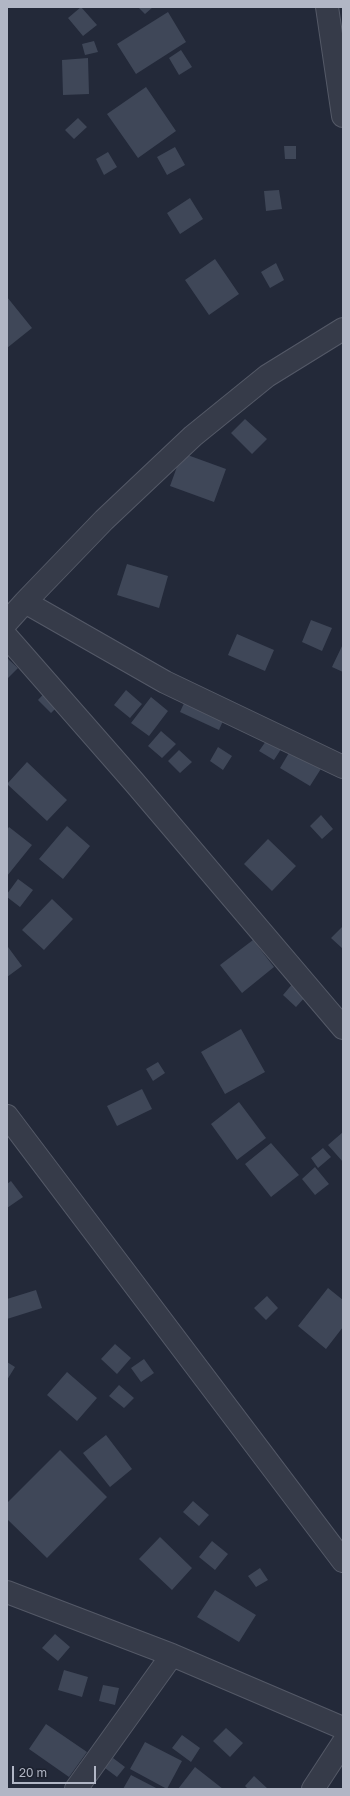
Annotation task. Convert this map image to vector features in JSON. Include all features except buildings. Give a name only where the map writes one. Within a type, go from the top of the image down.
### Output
[{"type":"street","points":[[327,7],[343,116]]},
{"type":"street","points":[[7,622],[104,520],[193,436],[267,376],[343,329]]},
{"type":"street","points":[[25,602],[165,682],[343,766]]},
{"type":"street","points":[[7,637],[134,782],[343,1028]]},
{"type":"street","points":[[7,1116],[343,1561]]},
{"type":"street","points":[[7,1592],[172,1655],[343,1728]]},
{"type":"street","points":[[76,1789],[172,1655]]},
{"type":"street","points":[[313,1789],[343,1743]]}]
